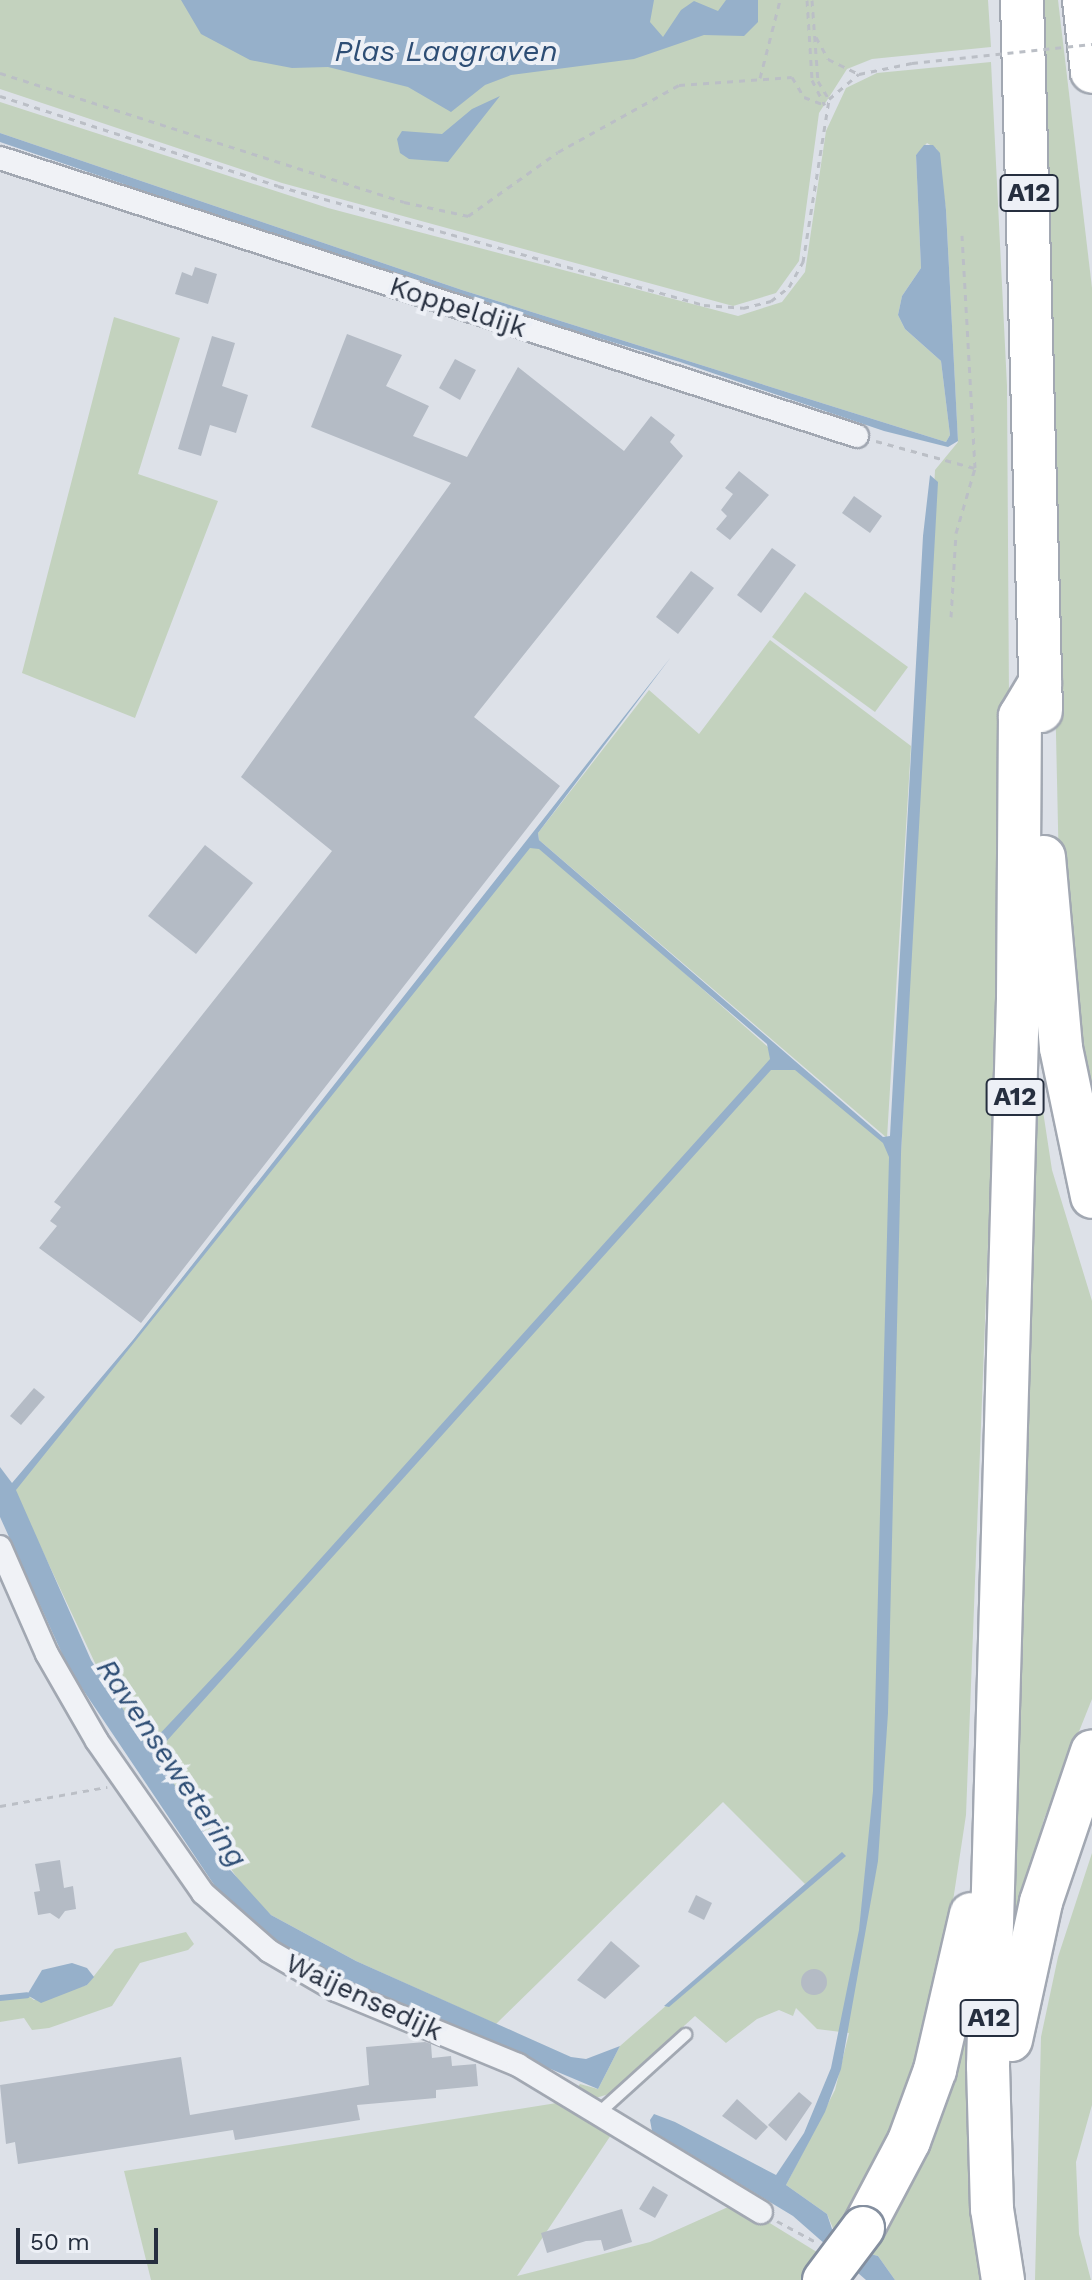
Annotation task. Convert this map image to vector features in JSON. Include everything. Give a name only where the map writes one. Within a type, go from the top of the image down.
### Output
[{"type":"highway","name":"A12","points":[[1022,0],[1040,683],[1053,989],[1092,1197]]},
{"type":"highway","points":[[1084,0],[1092,72]]},
{"type":"highway","name":"A12","points":[[1006,2280],[989,2144],[995,1754],[1018,999],[1020,716],[1040,683]]},
{"type":"highway","name":"A12","points":[[1006,2280],[1002,2132],[1019,1986],[1092,1751]]},
{"type":"highway","name":"A12","points":[[824,2269],[863,2228],[909,2141],[939,2057],[955,2002],[995,1754]]},
{"type":"street","name":"Koppeldijk","points":[[0,158],[857,436]]},
{"type":"street","name":"Waijensedijk","points":[[0,1547],[47,1654],[127,1784],[203,1893],[269,1951],[336,1990],[518,2065],[600,2111],[761,2212]]},
{"type":"lane","points":[[600,2111],[685,2034]]},
{"type":"path","points":[[760,79],[780,0]]},
{"type":"path","points":[[810,0],[812,80],[825,105]]},
{"type":"path","points":[[810,0],[818,81],[829,99]]},
{"type":"path","points":[[814,32],[828,59],[859,74]]},
{"type":"path","points":[[0,96],[278,186],[704,305],[743,308],[771,301],[789,287],[803,262],[825,105],[859,74],[912,63],[1092,44]]},
{"type":"path","points":[[0,73],[389,198],[468,216],[558,152],[654,95],[679,85],[792,77],[804,97],[825,105]]},
{"type":"path","points":[[951,617],[956,533],[975,468],[962,235]]},
{"type":"path","points":[[857,436],[975,468]]},
{"type":"path","points":[[0,1806],[127,1784]]},
{"type":"path","points":[[761,2212],[824,2269]]},
{"type":"green space","points":[[0,0],[988,0],[991,47],[872,59],[847,69],[819,113],[799,261],[776,293],[733,306],[282,183],[0,89]]},
{"type":"green space","points":[[1040,0],[1058,0],[1092,288],[1092,1150],[1059,872]]},
{"type":"green space","points":[[991,62],[1007,386],[1009,699],[966,1815],[935,2020],[888,2161],[835,2233],[827,2214],[786,2185],[835,2090],[849,2033],[817,2029],[796,2008],[793,2016],[779,2010],[757,2019],[726,2043],[695,2016],[609,2094],[589,2100],[574,2092],[580,2084],[598,2089],[620,2046],[805,1884],[723,1802],[496,2024],[356,1961],[271,1915],[249,1895],[109,1693],[14,1490],[532,838],[777,1055],[901,1153],[935,470],[958,442],[946,210],[937,149],[927,143],[916,155],[921,268],[902,296],[898,315],[905,329],[941,361],[950,435],[946,442],[462,290],[0,133],[0,102],[328,208],[738,316],[782,302],[805,272],[826,131],[846,88],[877,73]]},
{"type":"green space","points":[[114,317],[180,338],[138,474],[218,501],[135,718],[22,673]]},
{"type":"green space","points":[[805,592],[908,667],[875,712],[772,637]]},
{"type":"green space","points":[[770,640],[911,746],[887,1138],[539,840],[538,833],[649,690],[699,734]]},
{"type":"green space","points":[[1032,1039],[1052,1170],[1092,1301],[1092,1699],[1044,1819],[1006,1962]]},
{"type":"green space","points":[[1092,1853],[1092,2105],[1076,2162],[1079,2234],[1091,2280],[1035,2280],[1041,2037],[1058,1957]]},
{"type":"green space","points":[[186,1932],[194,1944],[188,1950],[140,1963],[112,2006],[49,2028],[32,2030],[24,2018],[0,2022],[0,1998],[27,1995],[34,2000],[87,1985],[115,1949]]},
{"type":"green space","points":[[977,1935],[983,2280],[895,2280],[878,2256],[856,2250]]},
{"type":"green space","points":[[563,2102],[613,2132],[517,2276],[650,2242],[737,2203],[820,2254],[811,2270],[801,2280],[151,2280],[124,2171]]},
{"type":"water","name":"Plas Laagraven","points":[[181,0],[654,0],[650,22],[663,37],[681,10],[694,1],[718,11],[726,0],[758,0],[758,22],[744,36],[704,35],[634,59],[511,75],[485,85],[451,112],[408,87],[328,67],[292,68],[250,60],[201,34]]},
{"type":"water","points":[[500,96],[448,162],[409,159],[400,153],[397,139],[402,131],[442,134],[472,109]]},
{"type":"water","points":[[0,133],[462,290],[946,442],[950,435],[941,361],[905,329],[898,315],[902,296],[921,268],[916,155],[924,145],[933,145],[940,153],[946,210],[958,441],[948,447],[884,431],[680,362],[441,292],[0,142]]},
{"type":"water","points":[[930,475],[938,482],[901,1154],[888,1713],[878,1861],[841,2069],[825,2112],[786,2185],[827,2214],[832,2229],[856,2250],[878,2256],[895,2280],[866,2280],[793,2216],[652,2131],[650,2120],[654,2114],[675,2122],[776,2175],[804,2133],[831,2068],[859,1930],[873,1791],[889,1157],[883,1143],[795,1070],[771,1070],[155,1754],[224,1863],[271,1915],[356,1961],[571,2057],[586,2059],[620,2046],[598,2089],[352,1985],[287,1949],[221,1895],[69,1669],[0,1517],[0,1467],[12,1483],[133,1340],[671,657],[538,833],[539,840],[883,1137],[890,1136],[923,536]],"holes":[[[530,848],[539,849],[767,1044],[770,1059],[233,1656],[154,1740],[145,1743],[91,1660],[16,1490]]]},
{"type":"water","points":[[842,1852],[846,1856],[669,2007],[664,2006]]},
{"type":"water","points":[[72,1963],[87,1968],[94,1977],[87,1985],[41,2003],[27,1995],[42,1970]]},
{"type":"building","points":[[195,267],[217,274],[208,304],[175,294],[182,272],[192,276]]},
{"type":"building","points":[[347,334],[402,355],[386,386],[429,406],[413,436],[467,457],[518,367],[624,451],[651,416],[675,435],[670,442],[683,456],[474,717],[560,786],[141,1323],[39,1248],[57,1226],[50,1221],[61,1207],[54,1202],[332,851],[241,777],[451,483],[311,427]]},
{"type":"building","points":[[212,336],[235,343],[222,386],[248,395],[236,433],[210,425],[201,456],[178,449]]},
{"type":"building","points":[[455,359],[476,370],[460,400],[439,388]]},
{"type":"building","points":[[739,471],[769,495],[730,540],[716,529],[727,516],[721,510],[733,494],[725,488]]},
{"type":"building","points":[[854,496],[882,516],[870,533],[842,513]]},
{"type":"building","points":[[772,548],[796,565],[761,613],[737,595]]},
{"type":"building","points":[[691,571],[714,588],[678,634],[656,617]]},
{"type":"building","points":[[205,845],[253,883],[196,954],[148,916]]},
{"type":"building","points":[[34,1388],[45,1397],[21,1425],[10,1416]]},
{"type":"building","points":[[60,1860],[64,1888],[73,1886],[76,1909],[65,1911],[59,1919],[50,1913],[38,1915],[34,1892],[40,1891],[35,1864]]},
{"type":"building","points":[[696,1895],[712,1903],[704,1920],[688,1912]]},
{"type":"building","points":[[611,1941],[640,1966],[605,1999],[577,1980]]},
{"type":"building","points":[[814,1969],[823,1973],[827,1982],[823,1991],[814,1995],[805,1991],[801,1982],[805,1973]]},
{"type":"building","points":[[431,2044],[432,2058],[451,2056],[452,2066],[476,2064],[478,2086],[436,2090],[436,2098],[357,2105],[360,2120],[235,2140],[233,2130],[18,2164],[15,2142],[6,2144],[0,2085],[181,2057],[190,2115],[369,2085],[366,2047]]},
{"type":"building","points":[[799,2092],[812,2103],[786,2141],[768,2125]]},
{"type":"building","points":[[737,2099],[768,2127],[756,2140],[722,2116]]},
{"type":"building","points":[[653,2186],[668,2195],[655,2218],[639,2209]]},
{"type":"building","points":[[622,2209],[632,2242],[604,2251],[601,2240],[586,2241],[547,2253],[541,2233]]},
{"type":"waterway","points":[[0,1998],[27,1995]]},
{"type":"water label","name":"Ravensewetering","points":[[172,1763]]}]
